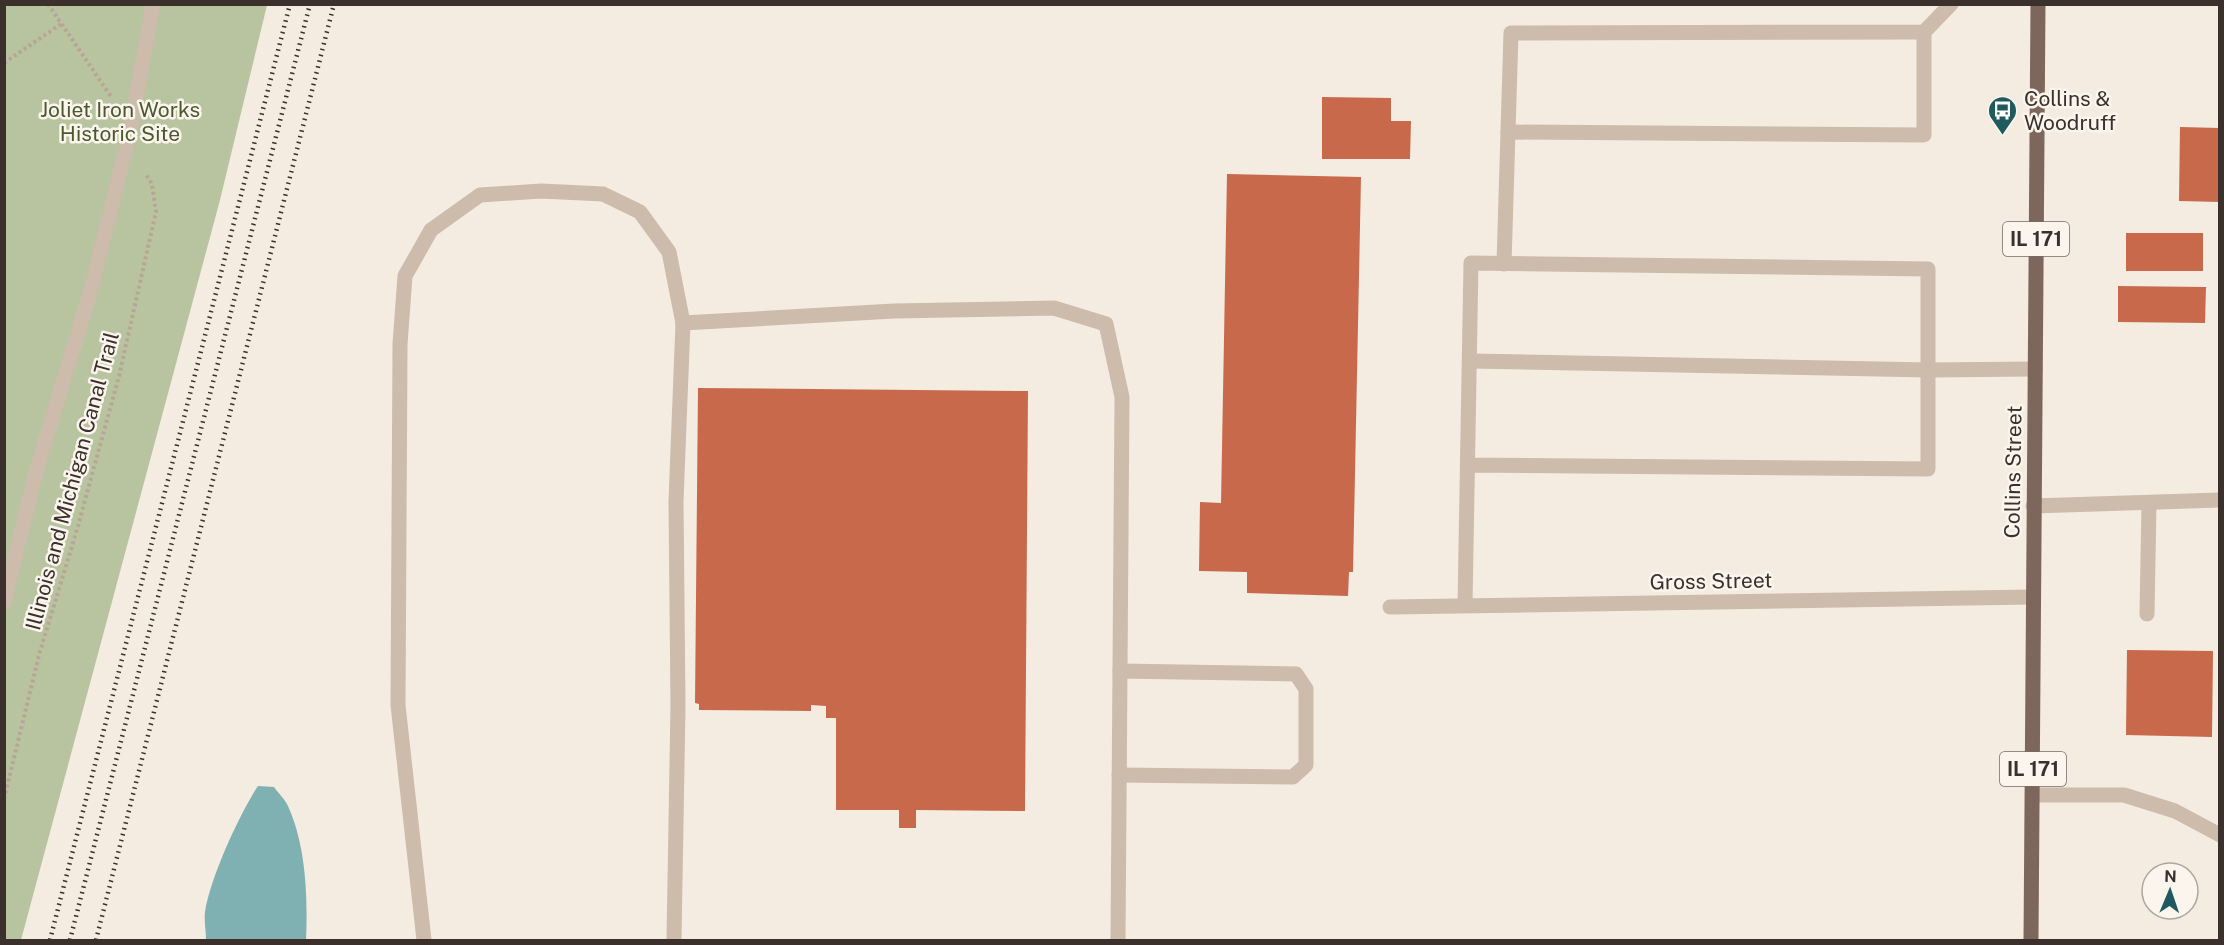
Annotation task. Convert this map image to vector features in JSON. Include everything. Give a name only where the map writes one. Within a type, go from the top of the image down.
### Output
[{"type":"main road","name":"Collins Street","points":[[2031,940],[2038,4]]},
{"type":"street","points":[[4,602],[36,472],[90,293],[130,132],[153,4]]},
{"type":"street","points":[[1508,132],[1924,135],[1924,32],[1951,4]]},
{"type":"street","points":[[1504,264],[1511,33],[1924,32]]},
{"type":"street","points":[[424,940],[398,705],[400,344],[405,276],[431,230],[480,195],[541,191],[603,194],[640,212],[669,252],[683,323],[676,501],[678,705],[674,940]]},
{"type":"street","points":[[1465,605],[1472,263],[1928,269],[1928,469],[1469,465]]},
{"type":"street","points":[[683,323],[894,311],[1054,308],[1106,324],[1122,397],[1118,940]]},
{"type":"street","points":[[1470,361],[1929,370],[2035,369]]},
{"type":"street","points":[[2033,506],[2220,500]]},
{"type":"street","points":[[2147,614],[2149,503]]},
{"type":"street","name":"Gross Street","points":[[1390,607],[2032,597]]},
{"type":"street","points":[[1119,775],[1293,777],[1306,765],[1306,689],[1296,674],[1120,671]]},
{"type":"street","points":[[2033,795],[2124,795],[2175,811],[2220,835]]},
{"type":"path","points":[[48,4],[117,106]]},
{"type":"path","points":[[4,63],[61,24]]},
{"type":"path","name":"Illinois and Michigan Canal Trail","points":[[4,799],[39,655],[78,526],[119,376],[156,212],[152,184],[144,172]]},
{"type":"green space","name":"Joliet Iron Works Historic Site","points":[[5,5],[267,5],[220,200],[21,940],[5,940]]},
{"type":"water","points":[[258,786],[274,787],[287,803],[294,821],[304,872],[307,907],[306,940],[206,940],[205,912],[213,882],[234,830]]},
{"type":"building","points":[[1322,97],[1391,98],[1391,121],[1411,121],[1410,159],[1322,159]]},
{"type":"building","points":[[2180,127],[2220,128],[2220,202],[2179,201]]},
{"type":"building","points":[[1227,174],[1361,177],[1353,572],[1349,572],[1348,596],[1247,593],[1247,572],[1199,571],[1200,502],[1221,503]]},
{"type":"building","points":[[2126,233],[2203,233],[2203,271],[2126,271]]},
{"type":"building","points":[[2118,286],[2206,287],[2205,323],[2118,322]]},
{"type":"building","points":[[698,388],[1028,391],[1025,811],[916,810],[916,828],[899,828],[899,810],[836,810],[836,718],[826,718],[826,706],[811,705],[811,711],[699,710],[699,704],[695,703]]},
{"type":"building","points":[[2127,650],[2213,651],[2212,737],[2126,735]]},
{"type":"railway","points":[[50,940],[290,4]]},
{"type":"railway","points":[[70,940],[310,4]]},
{"type":"railway","points":[[96,940],[334,4]]},
{"type":"place","name":"Collins & Woodruff","points":[[2003,136]]}]
